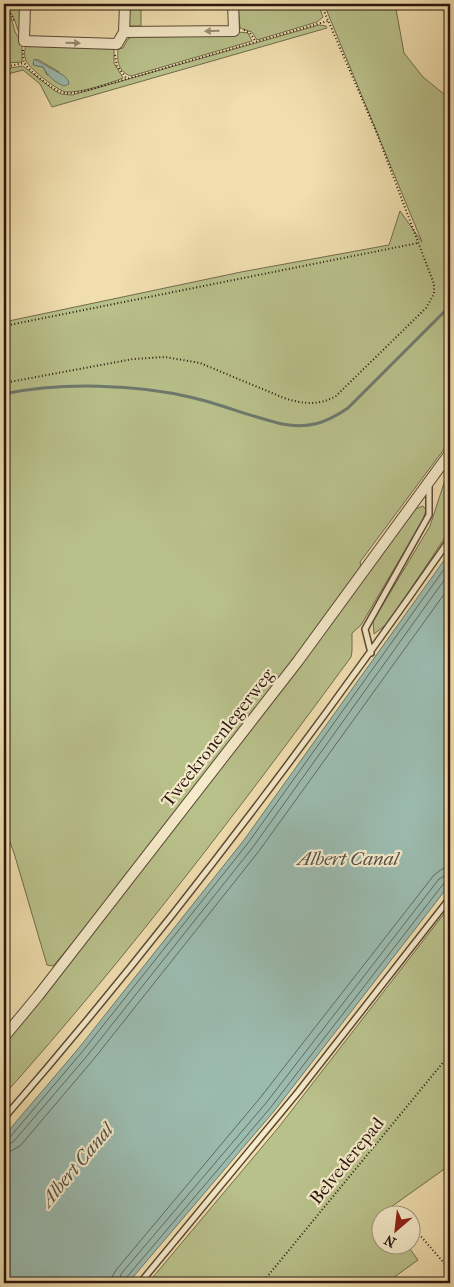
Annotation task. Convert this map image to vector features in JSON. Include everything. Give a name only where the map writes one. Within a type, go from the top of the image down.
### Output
[{"type":"street","points":[[25,4],[24,41],[117,44],[124,32],[125,4]]},
{"type":"street","points":[[124,32],[234,31],[233,4]]},
{"type":"street","name":"Tweekronenlegerweg","points":[[4,1038],[298,661],[450,453]]},
{"type":"lane","points":[[371,653],[365,629],[429,515],[429,483]]},
{"type":"lane","points":[[4,1118],[70,1042],[220,855],[371,653],[450,539]]},
{"type":"lane","points":[[140,1283],[298,1092],[450,898]]},
{"type":"path","points":[[4,383],[133,358],[165,357],[200,363],[294,402],[313,404],[336,396],[429,305],[434,294],[434,284],[376,131],[321,4]]},
{"type":"path","points":[[5,66],[24,63],[54,88],[67,94],[85,91],[328,21]]},
{"type":"path","points":[[234,31],[242,30],[250,33],[256,42]]},
{"type":"path","points":[[24,41],[24,63]]},
{"type":"path","points":[[117,44],[115,60],[117,66],[127,79]]},
{"type":"path","points":[[4,326],[419,243]]},
{"type":"path","name":"Belvederepad","points":[[262,1283],[450,1054]]},
{"type":"path","points":[[422,1238],[450,1270]]},
{"type":"green space","points":[[4,4],[22,4],[20,34],[13,16],[4,9]]},
{"type":"green space","points":[[127,4],[141,4],[141,26],[130,26],[127,21]]},
{"type":"green space","points":[[238,4],[318,4],[323,17],[317,22],[257,40],[252,32],[240,28]]},
{"type":"green space","points":[[324,4],[397,4],[396,9],[404,53],[423,77],[450,99],[450,252],[447,257],[450,268],[450,441],[360,562],[361,566],[280,677],[80,934],[53,966],[47,965],[14,853],[4,826],[4,322],[241,272],[389,245],[400,211],[422,242]]},
{"type":"green space","points":[[4,12],[11,17],[15,32],[22,43],[22,62],[4,63]]},
{"type":"green space","points":[[319,25],[326,26],[327,28],[52,107],[40,84],[23,70],[4,75],[4,69],[23,66],[55,91],[61,94],[72,95]]},
{"type":"green space","points":[[238,32],[248,33],[252,41],[131,76],[123,72],[118,62],[118,49],[123,48],[128,39],[132,37],[231,36]]},
{"type":"green space","points":[[26,46],[114,49],[114,63],[123,78],[87,89],[72,92],[62,91],[29,65],[25,57]],"holes":[[[37,59],[59,72],[47,75],[43,67],[33,63]]]},
{"type":"green space","points":[[450,471],[450,530],[388,623],[374,634],[373,621],[430,526],[446,477]]},
{"type":"green space","points":[[423,506],[426,510],[423,520],[361,625],[352,633],[351,657],[183,880],[95,989],[4,1095],[4,1043],[41,998],[413,510]]},
{"type":"green space","points":[[450,906],[450,1165],[395,1204],[372,1204],[372,1254],[414,1254],[418,1260],[386,1283],[148,1283],[278,1128]]},
{"type":"water","points":[[34,59],[63,75],[69,84],[64,86],[54,81],[43,67],[33,65]]},
{"type":"water","name":"Albert Canal","points":[[450,552],[450,884],[275,1110],[128,1283],[4,1283],[4,1136],[78,1049],[244,840]]},
{"type":"waterway","points":[[4,394],[74,386],[124,387],[172,393],[194,398],[282,424],[301,426],[317,424],[332,418],[348,408],[450,306]]}]
